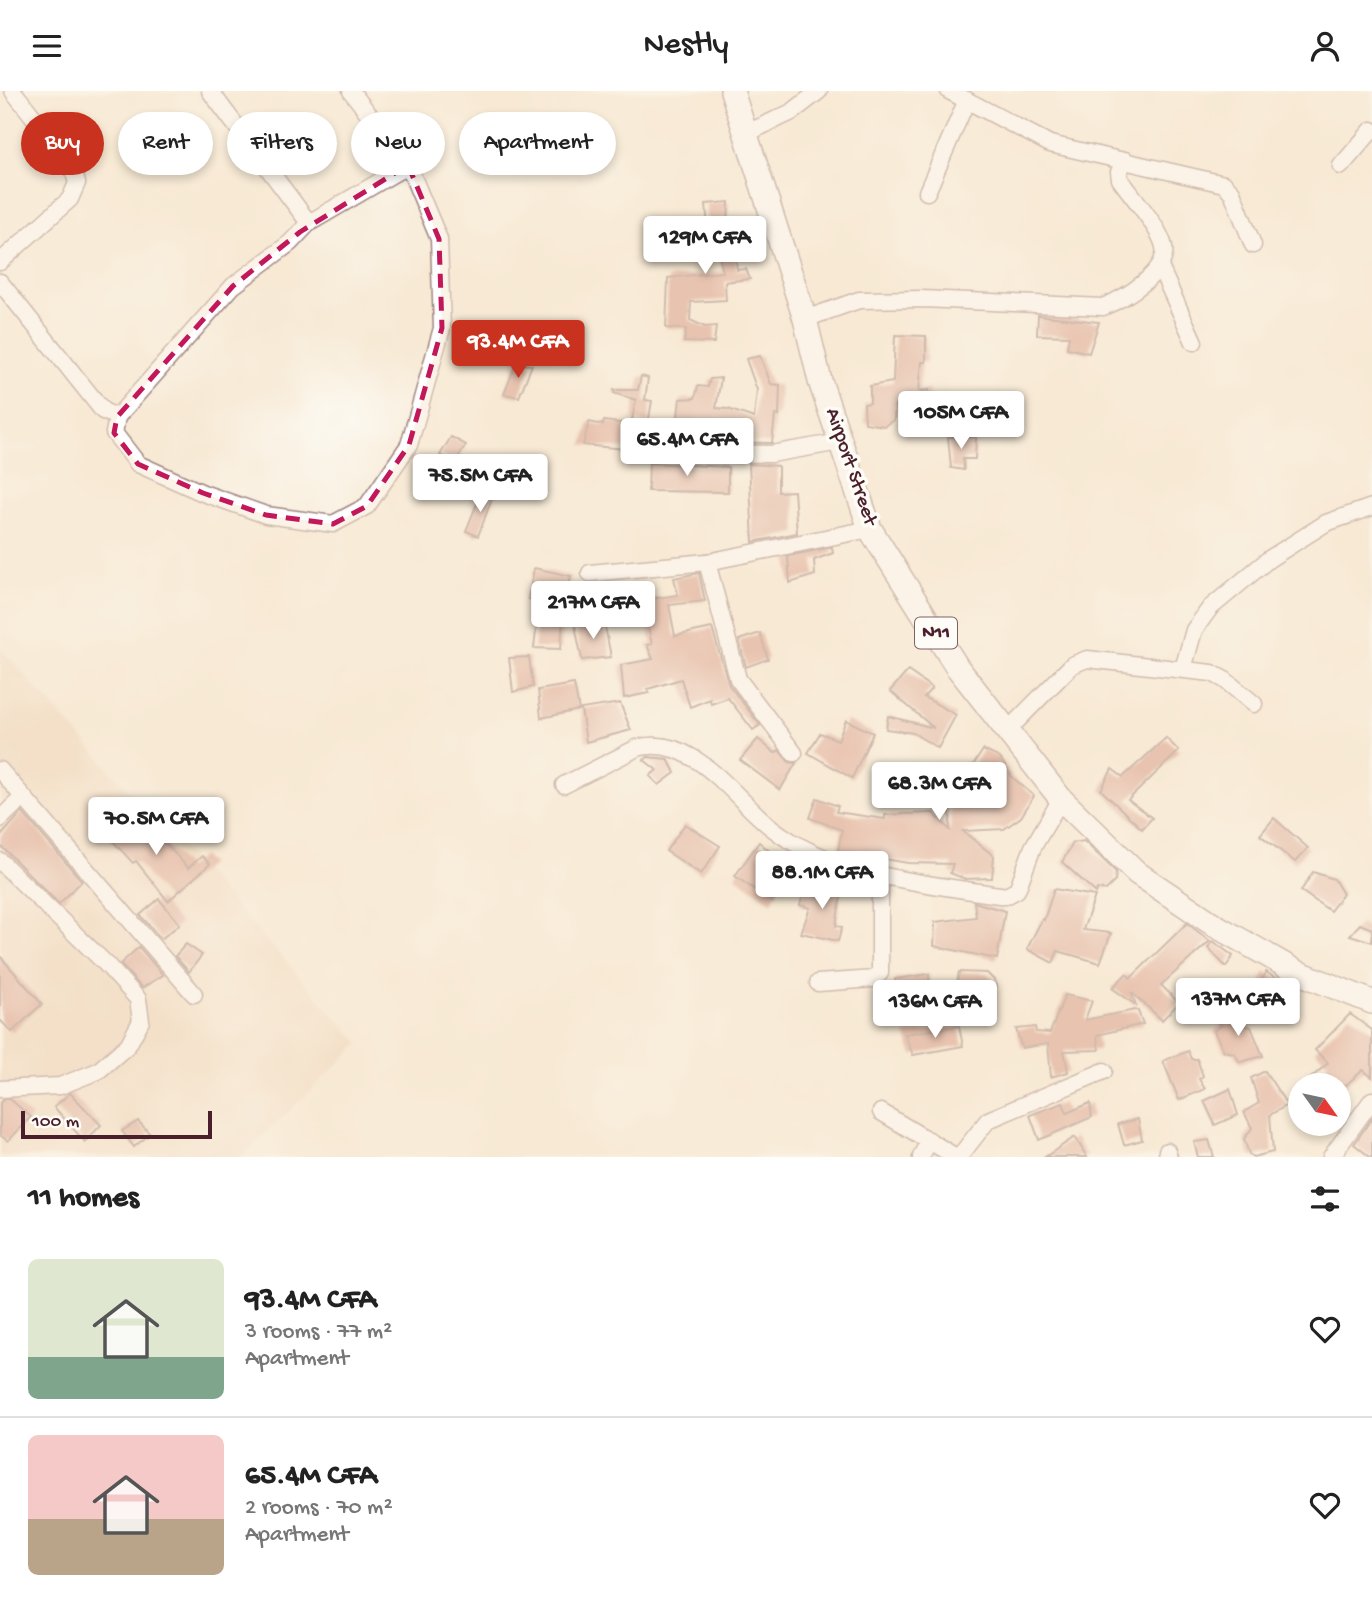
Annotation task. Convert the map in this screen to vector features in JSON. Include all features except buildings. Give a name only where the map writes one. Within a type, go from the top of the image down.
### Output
[{"type":"highway","name":"Airport Street","points":[[732,91],[805,319],[840,442],[870,529],[957,667],[1061,799],[1137,873],[1216,926],[1297,972],[1372,1002]]},
{"type":"street","points":[[0,262],[70,199],[77,183],[72,166],[13,91]]},
{"type":"street","points":[[210,91],[309,223]]},
{"type":"street","points":[[351,91],[367,112]]},
{"type":"street","points":[[745,134],[792,112],[819,91]]},
{"type":"street","points":[[949,91],[1050,144],[1224,184],[1231,192],[1253,245]]},
{"type":"street","points":[[927,192],[967,100]]},
{"type":"street","points":[[1341,166],[1372,130]]},
{"type":"street","points":[[805,319],[859,300],[922,299],[1103,307],[1122,299],[1160,267],[1164,258],[1164,245],[1120,179],[1119,172],[1125,160]]},
{"type":"street","points":[[391,175],[309,223],[290,243],[233,286],[117,417],[114,433],[138,464],[202,493],[267,515],[333,524],[368,506],[409,445],[442,328],[439,239],[412,175]]},
{"type":"street","points":[[1160,267],[1194,342]]},
{"type":"street","points":[[0,282],[103,411],[117,417]]},
{"type":"street","points":[[635,451],[771,454],[840,442]]},
{"type":"street","points":[[1183,669],[1194,630],[1210,608],[1269,559],[1326,523],[1372,507]]},
{"type":"street","points":[[590,573],[707,562],[870,529]]},
{"type":"street","points":[[707,562],[738,678],[793,754]]},
{"type":"street","points":[[1006,732],[1079,660],[1121,661],[1212,673],[1254,704]]},
{"type":"street","points":[[564,785],[637,748],[649,745],[667,746],[717,774],[772,829],[815,853],[880,876],[1006,896],[1013,894],[1033,847],[1061,799]]},
{"type":"street","points":[[0,770],[194,994]]},
{"type":"street","points":[[0,820],[23,797]]},
{"type":"street","points":[[0,862],[106,964],[138,999],[141,1021],[128,1045],[98,1071],[60,1086],[0,1089]]},
{"type":"street","points":[[818,983],[874,979],[880,973],[880,876]]},
{"type":"street","points":[[881,1112],[958,1157],[988,1120],[1104,1071]]},
{"type":"street","points":[[1331,1157],[1372,1100]]},
{"type":"street","points":[[921,1157],[929,1140]]},
{"type":"highlighted area","points":[[408,165],[439,239],[442,328],[409,445],[367,506],[333,524],[266,515],[203,493],[138,464],[114,433],[117,417],[233,286],[300,232]]},
{"type":"shaded area","points":[[0,648],[360,1043],[241,1157],[0,1157]]}]
